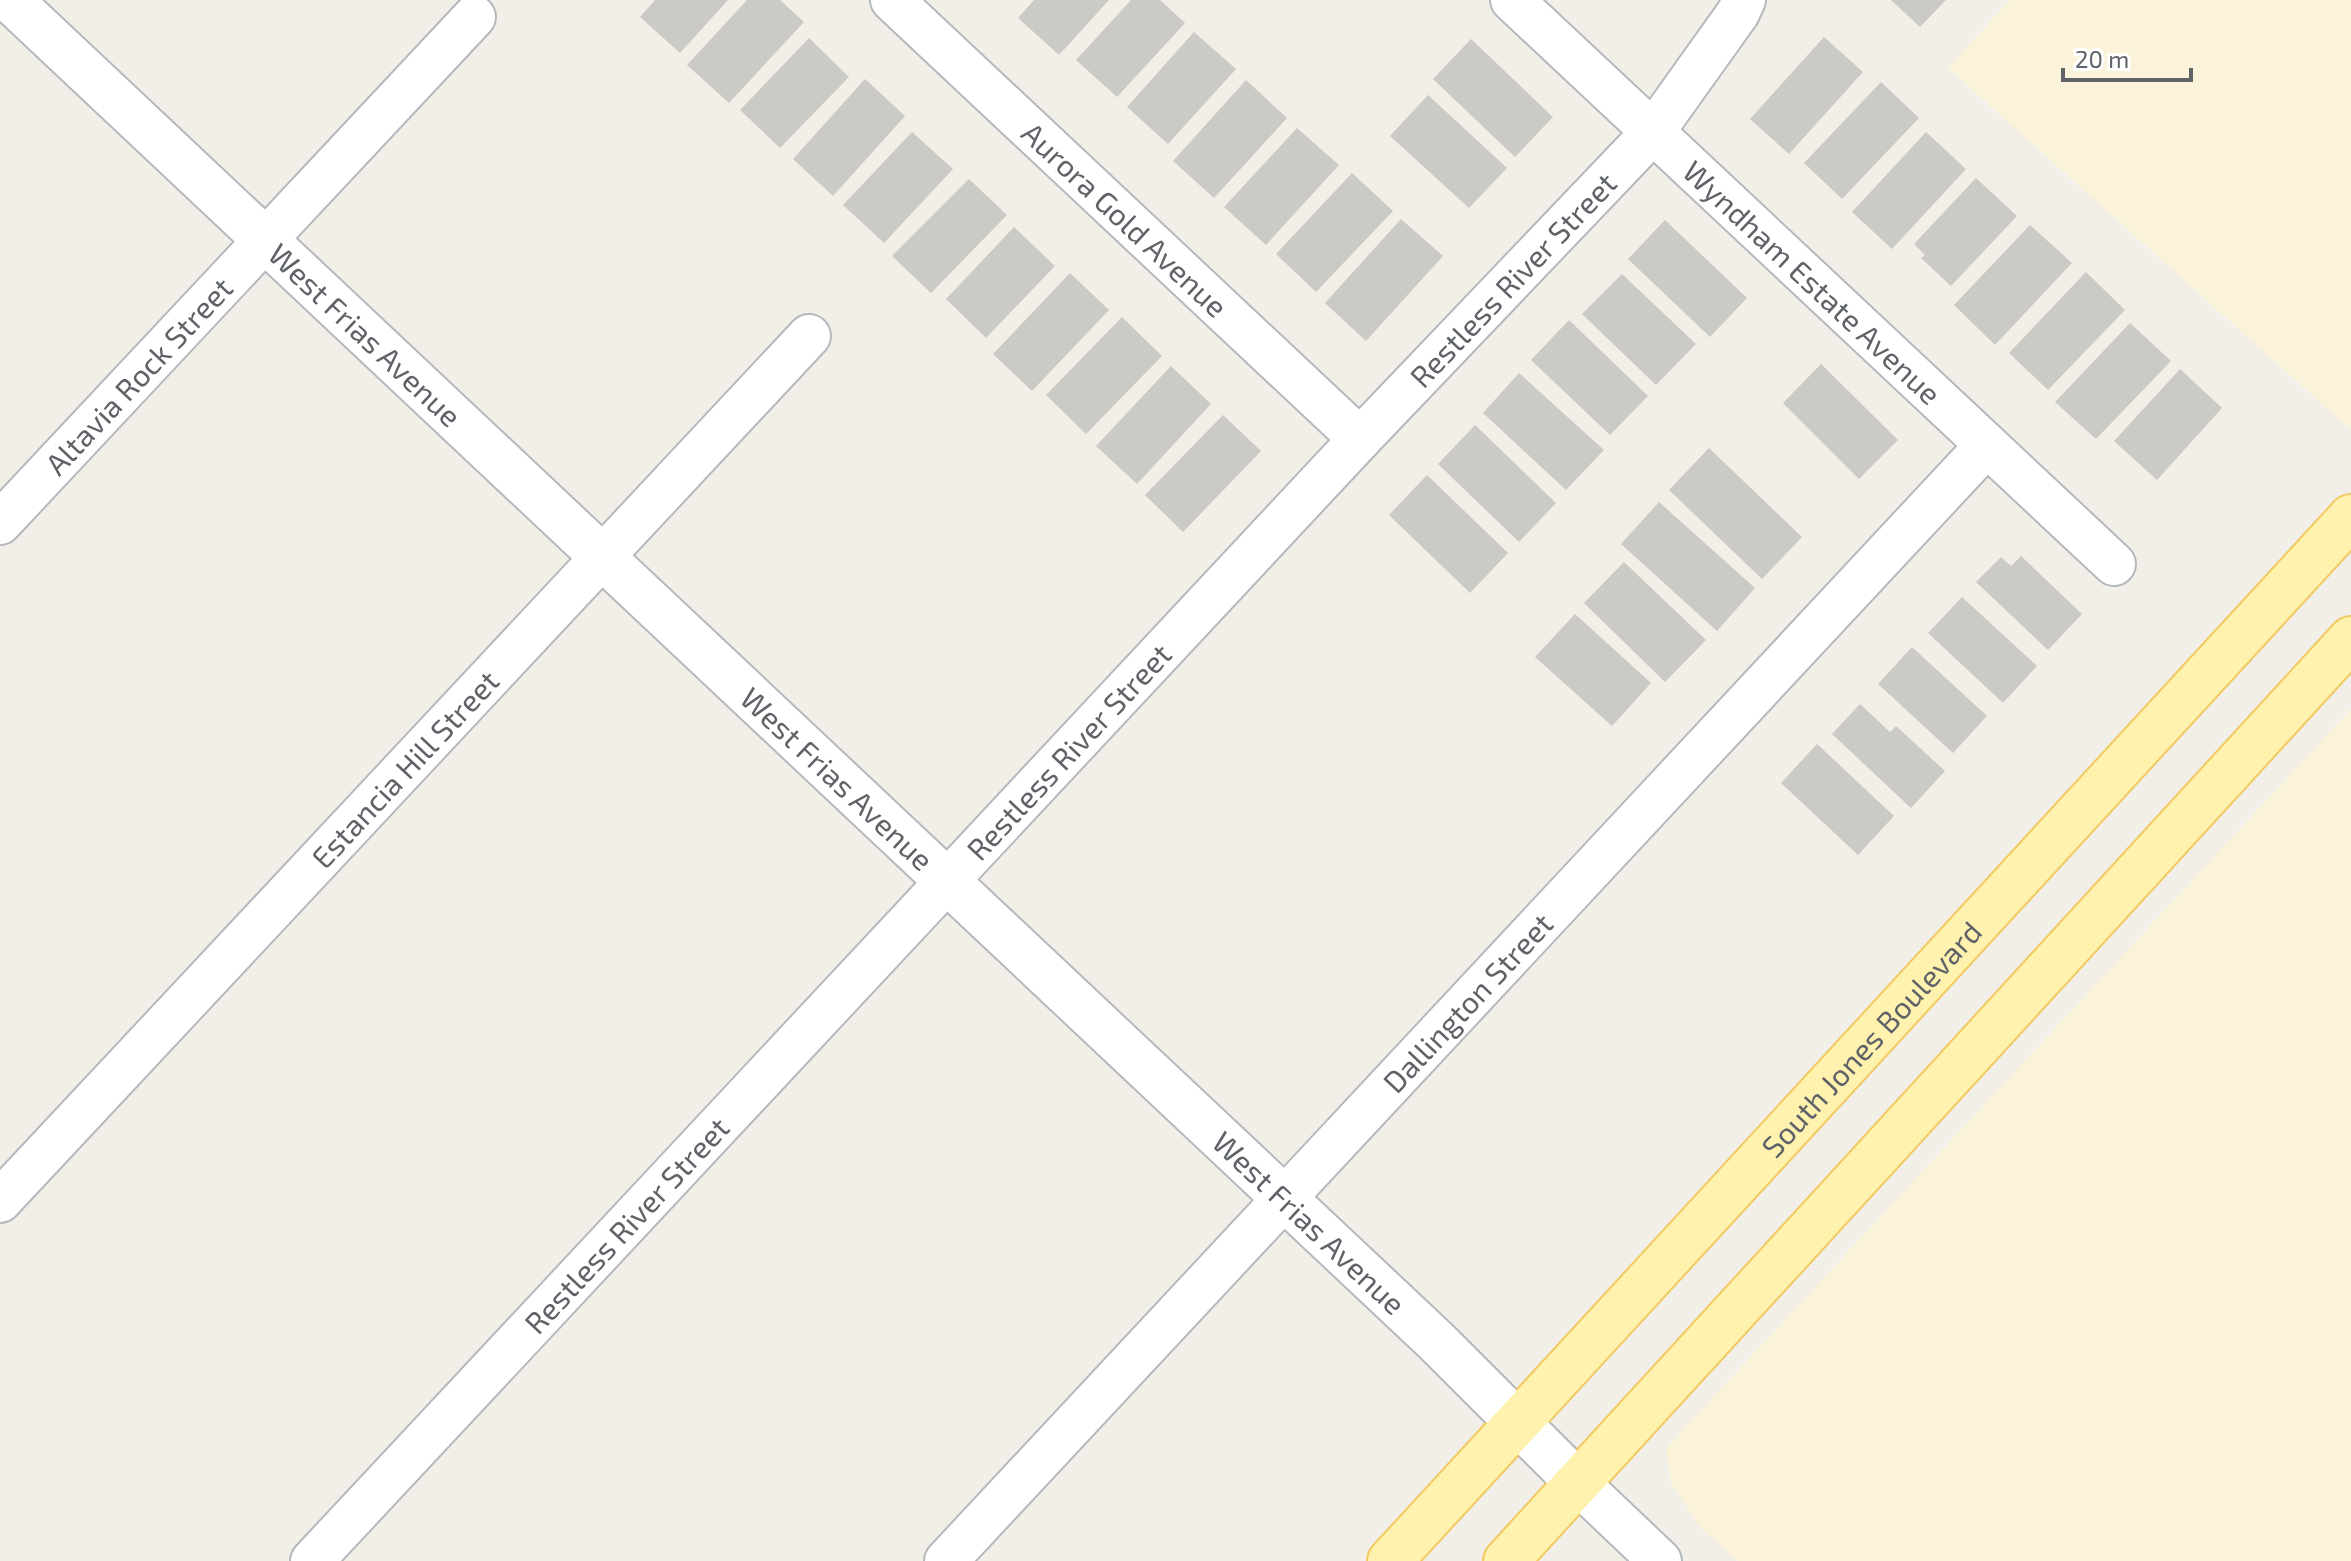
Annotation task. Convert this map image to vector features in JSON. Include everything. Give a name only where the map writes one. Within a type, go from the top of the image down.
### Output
[{"type":"main road","name":"South Jones Boulevard","points":[[1390,1561],[2351,517]]},
{"type":"main road","points":[[1506,1561],[2351,639]]},
{"type":"street","name":"West Frias Avenue","points":[[10,0],[1436,1341],[1660,1561]]},
{"type":"street","name":"Aurora Gold Avenue","points":[[892,0],[1360,439]]},
{"type":"street","name":"Wyndham Estate Avenue","points":[[1512,0],[2114,564]]},
{"type":"street","name":"Restless River Street","points":[[312,1561],[1360,439],[1653,132],[1738,13],[1744,0]]},
{"type":"street","name":"Altavia Rock Street","points":[[0,523],[474,17]]},
{"type":"street","name":"Estancia Hill Street","points":[[0,1201],[809,336]]},
{"type":"street","name":"Dallington Street","points":[[946,1561],[1987,445]]},
{"type":"sand","points":[[2010,0],[2351,0],[2351,430],[1948,68]]},
{"type":"sand","points":[[2351,709],[2351,1561],[1738,1561],[1699,1526],[1671,1482],[1666,1448]]},
{"type":"building","points":[[655,0],[728,0],[680,53],[640,17]]},
{"type":"building","points":[[747,0],[780,0],[804,22],[729,103],[687,65]]},
{"type":"building","points":[[1034,0],[1109,0],[1059,55],[1018,18]]},
{"type":"building","points":[[1131,0],[1160,0],[1185,23],[1117,97],[1076,60]]},
{"type":"building","points":[[1891,0],[1946,0],[1920,27]]},
{"type":"building","points":[[1194,32],[1236,69],[1168,144],[1127,107]]},
{"type":"building","points":[[1824,37],[1863,72],[1789,154],[1750,119]]},
{"type":"building","points":[[809,38],[849,77],[780,148],[740,110]]},
{"type":"building","points":[[1471,39],[1553,117],[1515,157],[1433,79]]},
{"type":"building","points":[[865,79],[905,116],[833,196],[793,159]]},
{"type":"building","points":[[1246,80],[1287,118],[1214,198],[1173,161]]},
{"type":"building","points":[[1881,82],[1919,118],[1842,199],[1804,163]]},
{"type":"building","points":[[1428,95],[1507,168],[1469,208],[1390,136]]},
{"type":"building","points":[[1297,128],[1339,165],[1266,245],[1224,207]]},
{"type":"building","points":[[912,132],[953,169],[884,243],[843,205]]},
{"type":"building","points":[[1926,132],[1966,169],[1892,249],[1852,212]]},
{"type":"building","points":[[1352,173],[1393,211],[1316,292],[1276,254]]},
{"type":"building","points":[[1976,178],[2017,216],[1951,286],[1921,258],[1925,255],[1914,244]]},
{"type":"building","points":[[969,179],[1007,215],[931,293],[892,256]]},
{"type":"building","points":[[1401,219],[1443,256],[1366,341],[1325,303]]},
{"type":"building","points":[[1665,220],[1747,298],[1710,337],[1628,259]]},
{"type":"building","points":[[2030,225],[2072,263],[1995,345],[1954,305]]},
{"type":"building","points":[[1014,227],[1055,266],[986,338],[946,299]]},
{"type":"building","points":[[2086,272],[2125,310],[2048,390],[2009,353]]},
{"type":"building","points":[[1070,273],[1109,310],[1032,391],[993,354]]},
{"type":"building","points":[[1622,274],[1696,344],[1656,385],[1582,314]]},
{"type":"building","points":[[1122,317],[1162,356],[1086,434],[1046,395]]},
{"type":"building","points":[[1569,320],[1648,396],[1610,435],[1531,360]]},
{"type":"building","points":[[2130,323],[2171,361],[2096,439],[2055,402]]},
{"type":"building","points":[[1821,364],[1898,440],[1859,479],[1783,403]]},
{"type":"building","points":[[1171,366],[1211,404],[1137,484],[1096,446]]},
{"type":"building","points":[[2180,369],[2222,408],[2157,480],[2114,441]]},
{"type":"building","points":[[1519,373],[1604,450],[1566,490],[1483,413]]},
{"type":"building","points":[[1223,415],[1261,451],[1183,532],[1145,495]]},
{"type":"building","points":[[1475,425],[1556,503],[1519,542],[1438,464]]},
{"type":"building","points":[[1709,448],[1802,537],[1762,579],[1669,490]]},
{"type":"building","points":[[1427,475],[1508,553],[1470,593],[1389,515]]},
{"type":"building","points":[[1659,502],[1755,588],[1717,631],[1621,544]]},
{"type":"building","points":[[2021,556],[2082,614],[2048,650],[1976,582],[2001,557],[2011,566]]},
{"type":"building","points":[[1624,562],[1706,640],[1665,682],[1584,603]]},
{"type":"building","points":[[1962,597],[2037,666],[2003,703],[1928,633]]},
{"type":"building","points":[[1575,614],[1651,683],[1612,726],[1535,657]]},
{"type":"building","points":[[1912,647],[1987,716],[1953,753],[1878,684]]},
{"type":"building","points":[[1860,704],[1890,732],[1896,726],[1945,771],[1911,808],[1832,734]]},
{"type":"building","points":[[1817,744],[1894,816],[1858,855],[1781,783]]}]
